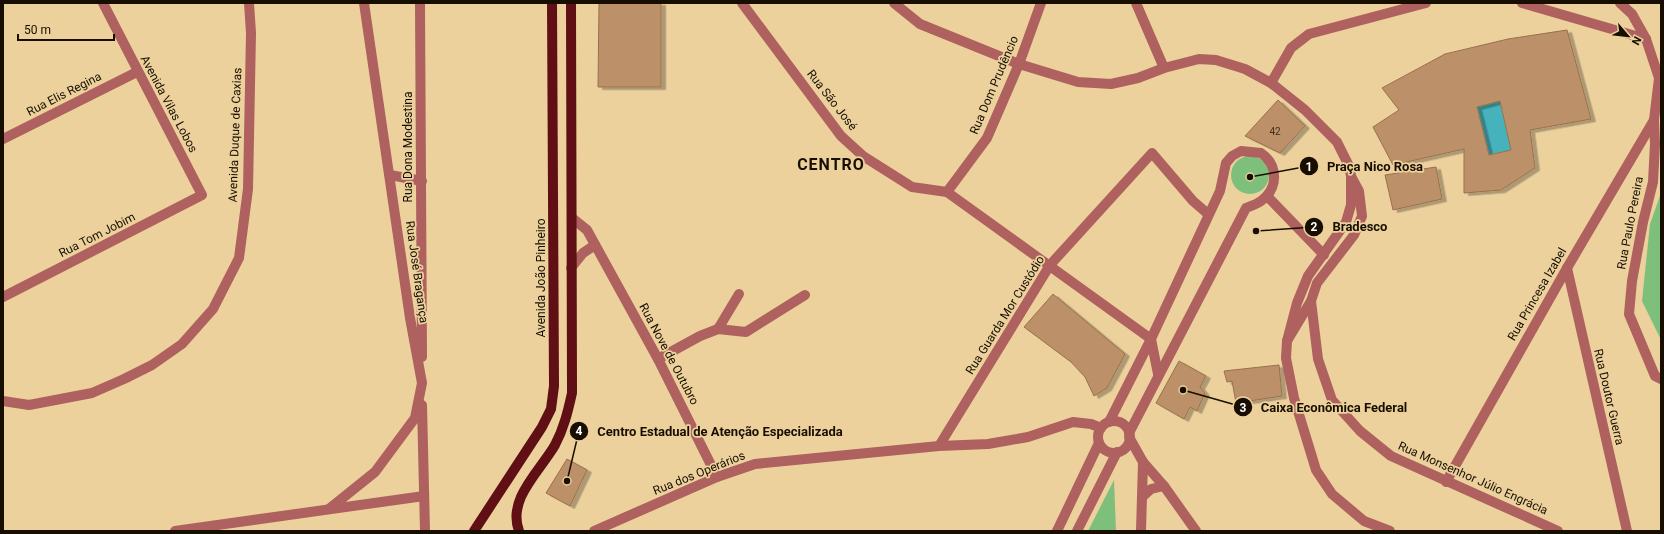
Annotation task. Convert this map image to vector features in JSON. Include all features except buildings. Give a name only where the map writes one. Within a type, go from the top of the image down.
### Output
[{"type":"main road","name":"Avenida João Pinheiro","points":[[474,531],[542,427],[551,409],[554,386],[552,3]]},
{"type":"main road","points":[[518,531],[515,522],[518,501],[554,445],[566,420],[572,393],[571,3]]},
{"type":"street","name":"Avenida Vilas Lobos","points":[[103,3],[137,72],[202,196]]},
{"type":"street","name":"Avenida Duque de Caxias","points":[[3,401],[29,405],[92,393],[124,379],[152,365],[182,344],[213,308],[239,258],[248,189],[251,33],[249,3]]},
{"type":"street","name":"Rua José Bragança","points":[[329,509],[375,472],[415,418],[422,383],[410,318],[364,3]]},
{"type":"street","name":"Rua Dona Modestina","points":[[420,3],[422,383],[425,531]]},
{"type":"street","name":"Rua São José","points":[[742,3],[841,136],[863,156],[912,186],[947,192]]},
{"type":"street","points":[[894,3],[920,24],[1019,64],[1078,82],[1111,84],[1138,78],[1164,68],[1199,59],[1216,60],[1245,69],[1270,83],[1305,110],[1336,142],[1349,166],[1351,176],[1351,204],[1346,222],[1305,283],[1297,303],[1287,341],[1286,358],[1294,398],[1316,470],[1332,494],[1364,521],[1390,531]]},
{"type":"street","name":"Rua Dom Prudêncio","points":[[947,192],[987,138],[1019,64],[1041,3]]},
{"type":"street","points":[[1136,3],[1164,68]]},
{"type":"street","points":[[1270,83],[1291,48],[1309,34],[1426,3]]},
{"type":"street","points":[[1522,3],[1646,39]]},
{"type":"street","points":[[1620,3],[1632,14]]},
{"type":"street","name":"Rua Paulo Pereira","points":[[1626,3],[1658,62],[1659,78],[1654,120],[1655,144],[1653,182],[1643,222],[1632,281],[1629,314],[1655,376],[1661,379]]},
{"type":"street","name":"Rua Elis Regina","points":[[3,139],[137,72]]},
{"type":"street","name":"Rua Princesa Izabel","points":[[1446,482],[1567,268],[1654,120]]},
{"type":"street","points":[[1057,531],[1099,443],[1098,438],[1151,339],[1220,191],[1226,163],[1232,156],[1241,151],[1261,153],[1273,165],[1275,174],[1273,186],[1261,202],[1246,208],[1158,374],[1129,435],[1128,443],[1119,451],[1077,531]]},
{"type":"street","name":"Rua Guarda Mor Custódio","points":[[939,446],[1050,265],[1152,153],[1193,201],[1208,214]]},
{"type":"street","points":[[390,176],[422,181]]},
{"type":"street","points":[[1287,341],[1311,301],[1318,283],[1354,235],[1362,216],[1358,191],[1351,176]]},
{"type":"street","points":[[947,192],[1151,339],[1158,374]]},
{"type":"street","name":"Rua Tom Jobim","points":[[3,297],[202,196]]},
{"type":"street","points":[[1266,196],[1324,255]]},
{"type":"street","name":"Rua Nove de Outubro","points":[[572,218],[587,230],[658,359],[717,477]]},
{"type":"street","points":[[571,268],[583,253],[595,245]]},
{"type":"street","name":"Rua Doutor Guerra","points":[[1567,268],[1627,531]]},
{"type":"street","points":[[718,330],[739,294]]},
{"type":"street","points":[[658,359],[700,336],[718,330],[746,332],[805,295]]},
{"type":"street","name":"Rua Monsenhor Júlio Engrácia","points":[[1311,301],[1318,359],[1332,400],[1360,431],[1391,456],[1558,531]]},
{"type":"street","name":"Rua dos Operários","points":[[594,531],[717,477],[755,464],[939,446],[988,444],[1021,438],[1073,422],[1105,425]]},
{"type":"street","points":[[1105,425],[1119,422],[1127,428],[1143,462],[1164,486],[1196,531]]},
{"type":"street","points":[[1099,443],[1106,451],[1119,451],[1143,462]]},
{"type":"street","points":[[1141,531],[1143,462]]},
{"type":"street","points":[[1142,497],[1151,489],[1164,486]]},
{"type":"street","points":[[175,531],[424,496]]},
{"type":"green space","points":[[1250,156],[1263,162],[1269,175],[1263,188],[1250,194],[1237,188],[1231,175],[1237,162]]},
{"type":"green space","points":[[1661,193],[1661,340],[1642,301],[1650,224]]},
{"type":"green space","points":[[1114,480],[1116,531],[1088,531]]},
{"type":"water","points":[[1500,101],[1511,150],[1489,155],[1477,107]]},
{"type":"place","name":"Praça Nico Rosa","points":[[1250,177]]},
{"type":"place","name":"Bradesco","points":[[1256,231]]},
{"type":"place","name":"Caixa Econômica Federal","points":[[1183,390]]},
{"type":"place","name":"Centro Estadual de Atenção Especializada","points":[[567,481]]},
{"type":"district","name":"CENTRO","points":[[831,164]]}]
